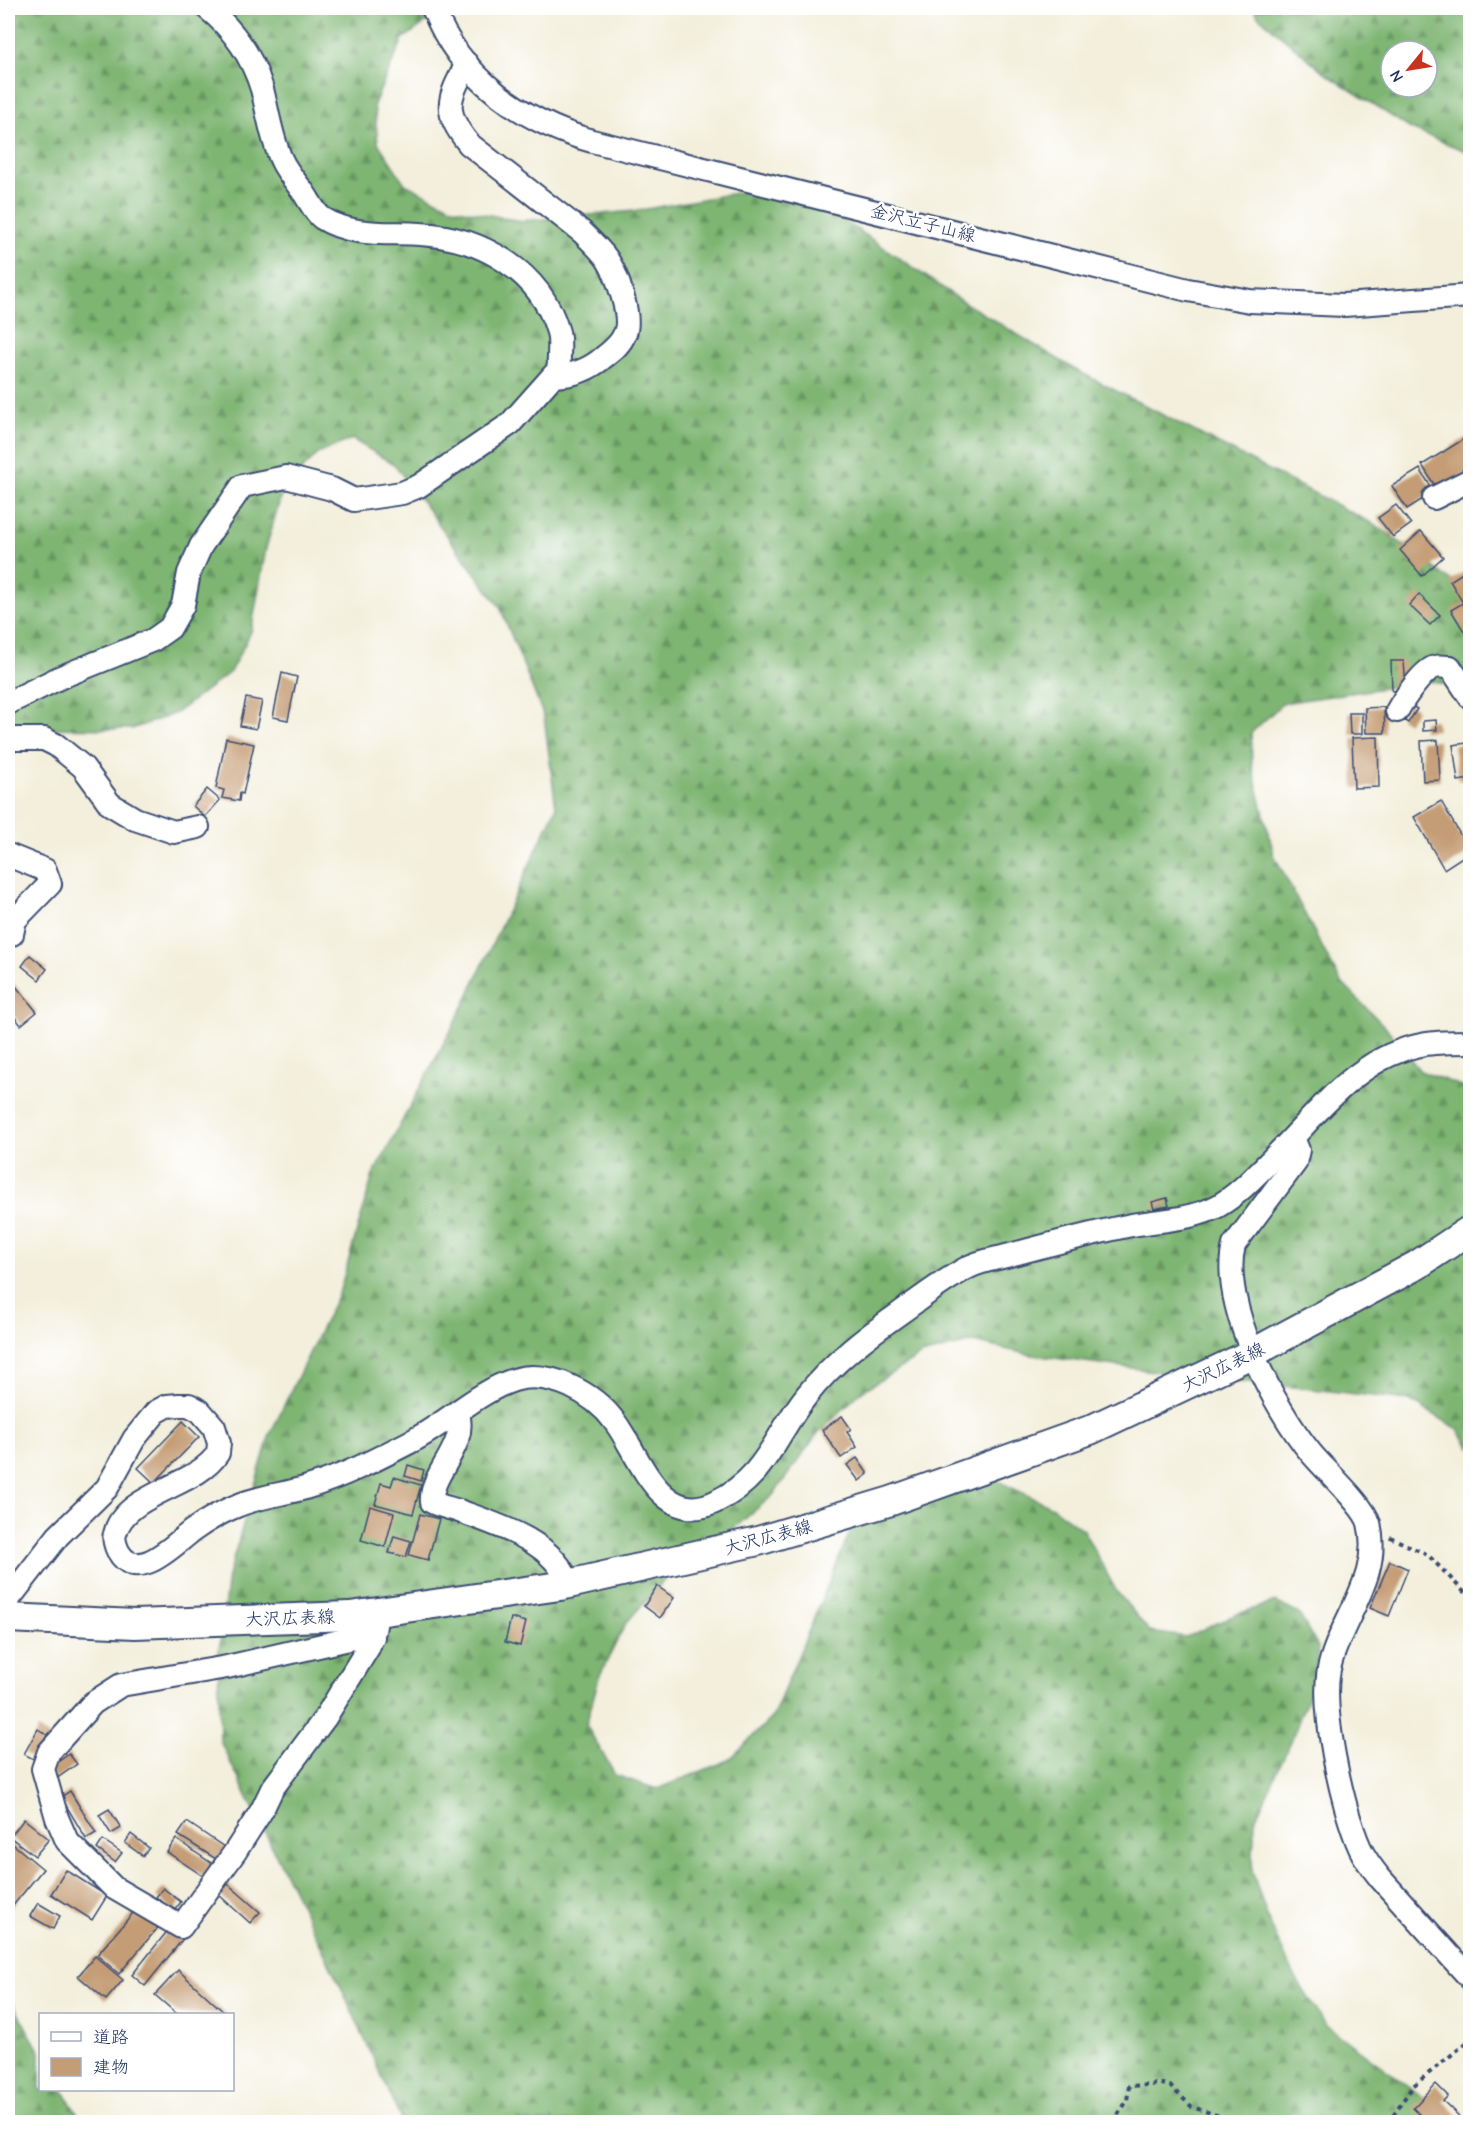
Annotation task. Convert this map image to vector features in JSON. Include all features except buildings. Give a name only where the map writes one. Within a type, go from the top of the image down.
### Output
[{"type":"main road","name":"大沢広表線","points":[[8,1618],[135,1624],[338,1616],[374,1625],[758,1541],[891,1501],[1090,1430],[1251,1354],[1417,1264],[1470,1230]]},
{"type":"street","points":[[8,703],[61,677],[153,640],[170,628],[183,605],[189,573],[201,546],[242,486],[286,477],[332,489],[354,500],[402,493],[419,486],[510,424],[559,369],[558,333],[538,289],[523,272],[494,255],[461,241],[422,234],[380,234],[346,229],[320,217],[281,161],[261,87],[249,58],[236,35],[207,8]]},
{"type":"street","name":"金沢立子山線","points":[[433,8],[467,64],[486,86],[538,122],[563,133],[1188,290],[1250,300],[1344,304],[1470,296]]},
{"type":"street","points":[[467,64],[449,101],[449,111],[458,131],[469,144],[582,232],[599,249],[609,262],[628,318],[625,334],[616,347],[599,361],[584,370],[565,376],[553,376]]},
{"type":"street","points":[[1434,498],[1469,485]]},
{"type":"street","points":[[1397,711],[1403,699],[1430,669],[1437,666],[1450,668],[1470,697]]},
{"type":"street","points":[[8,740],[44,739],[56,745],[83,767],[110,804],[135,819],[174,832],[198,827]]},
{"type":"street","points":[[8,855],[45,870],[50,884],[15,920],[12,934]]},
{"type":"street","points":[[8,1599],[58,1536],[107,1488],[144,1426],[156,1412],[167,1406],[189,1405],[210,1419],[218,1436],[218,1453],[205,1468],[153,1495],[127,1515],[114,1534],[116,1547],[131,1563],[143,1564],[154,1560],[196,1528],[241,1504],[307,1488],[339,1476],[414,1440],[480,1398],[514,1380],[536,1376],[559,1381],[599,1405],[615,1422],[639,1464],[660,1491],[678,1504],[694,1507],[709,1505],[750,1478],[766,1461],[797,1408],[830,1368],[901,1312],[970,1265],[1125,1227],[1198,1215],[1220,1205],[1244,1188],[1293,1138],[1306,1121],[1358,1071],[1385,1056],[1424,1044],[1470,1042]]},
{"type":"street","points":[[1293,1138],[1298,1150],[1295,1163],[1234,1245],[1230,1261],[1234,1297],[1251,1354],[1300,1438],[1361,1508],[1369,1522],[1367,1576],[1331,1661],[1328,1684],[1331,1732],[1347,1808],[1367,1861],[1470,1978]]},
{"type":"street","points":[[458,1414],[457,1437],[434,1491],[432,1502],[500,1525],[525,1538],[561,1566],[568,1584]]},
{"type":"street","points":[[374,1625],[325,1718],[272,1789],[262,1810],[235,1852],[181,1927],[114,1888],[68,1841],[45,1776],[45,1761],[48,1752],[101,1698],[121,1686],[226,1667],[362,1636],[374,1625]]},
{"type":"path","points":[[1470,188],[1470,195]]},
{"type":"path","points":[[1369,1532],[1398,1539],[1428,1555],[1470,1598]]},
{"type":"path","points":[[1388,2122],[1413,2086],[1470,2040]]},
{"type":"path","points":[[1113,2122],[1127,2101],[1130,2086],[1162,2084],[1170,2086],[1192,2107],[1238,2122]]},
{"type":"green space","points":[[8,8],[446,8],[403,39],[374,104],[378,143],[405,184],[453,208],[521,221],[635,211],[764,188],[823,206],[962,301],[1076,370],[1379,527],[1470,595],[1470,691],[1431,681],[1283,703],[1251,733],[1252,766],[1274,855],[1340,981],[1388,1030],[1420,1071],[1470,1089],[1470,1448],[1458,1429],[1410,1400],[1032,1355],[973,1342],[921,1355],[861,1392],[818,1433],[773,1495],[725,1536],[674,1569],[626,1623],[599,1677],[586,1725],[615,1775],[657,1789],[729,1760],[773,1716],[850,1532],[893,1495],[990,1477],[1052,1507],[1083,1530],[1117,1592],[1150,1632],[1186,1637],[1237,1614],[1276,1602],[1299,1614],[1318,1647],[1315,1677],[1292,1739],[1255,1820],[1252,1871],[1270,1925],[1297,1980],[1326,2025],[1456,2122],[402,2122],[341,1987],[220,1741],[218,1659],[228,1576],[270,1434],[340,1290],[373,1175],[460,1013],[556,808],[544,717],[500,607],[395,465],[352,439],[319,453],[283,489],[266,548],[251,632],[230,672],[176,713],[132,729],[25,728],[8,734]]},
{"type":"green space","points":[[1254,8],[1470,8],[1470,153],[1411,129],[1326,74],[1258,16]]},
{"type":"green space","points":[[8,1995],[39,2050],[39,2091],[64,2091],[82,2122],[8,2122]]}]
